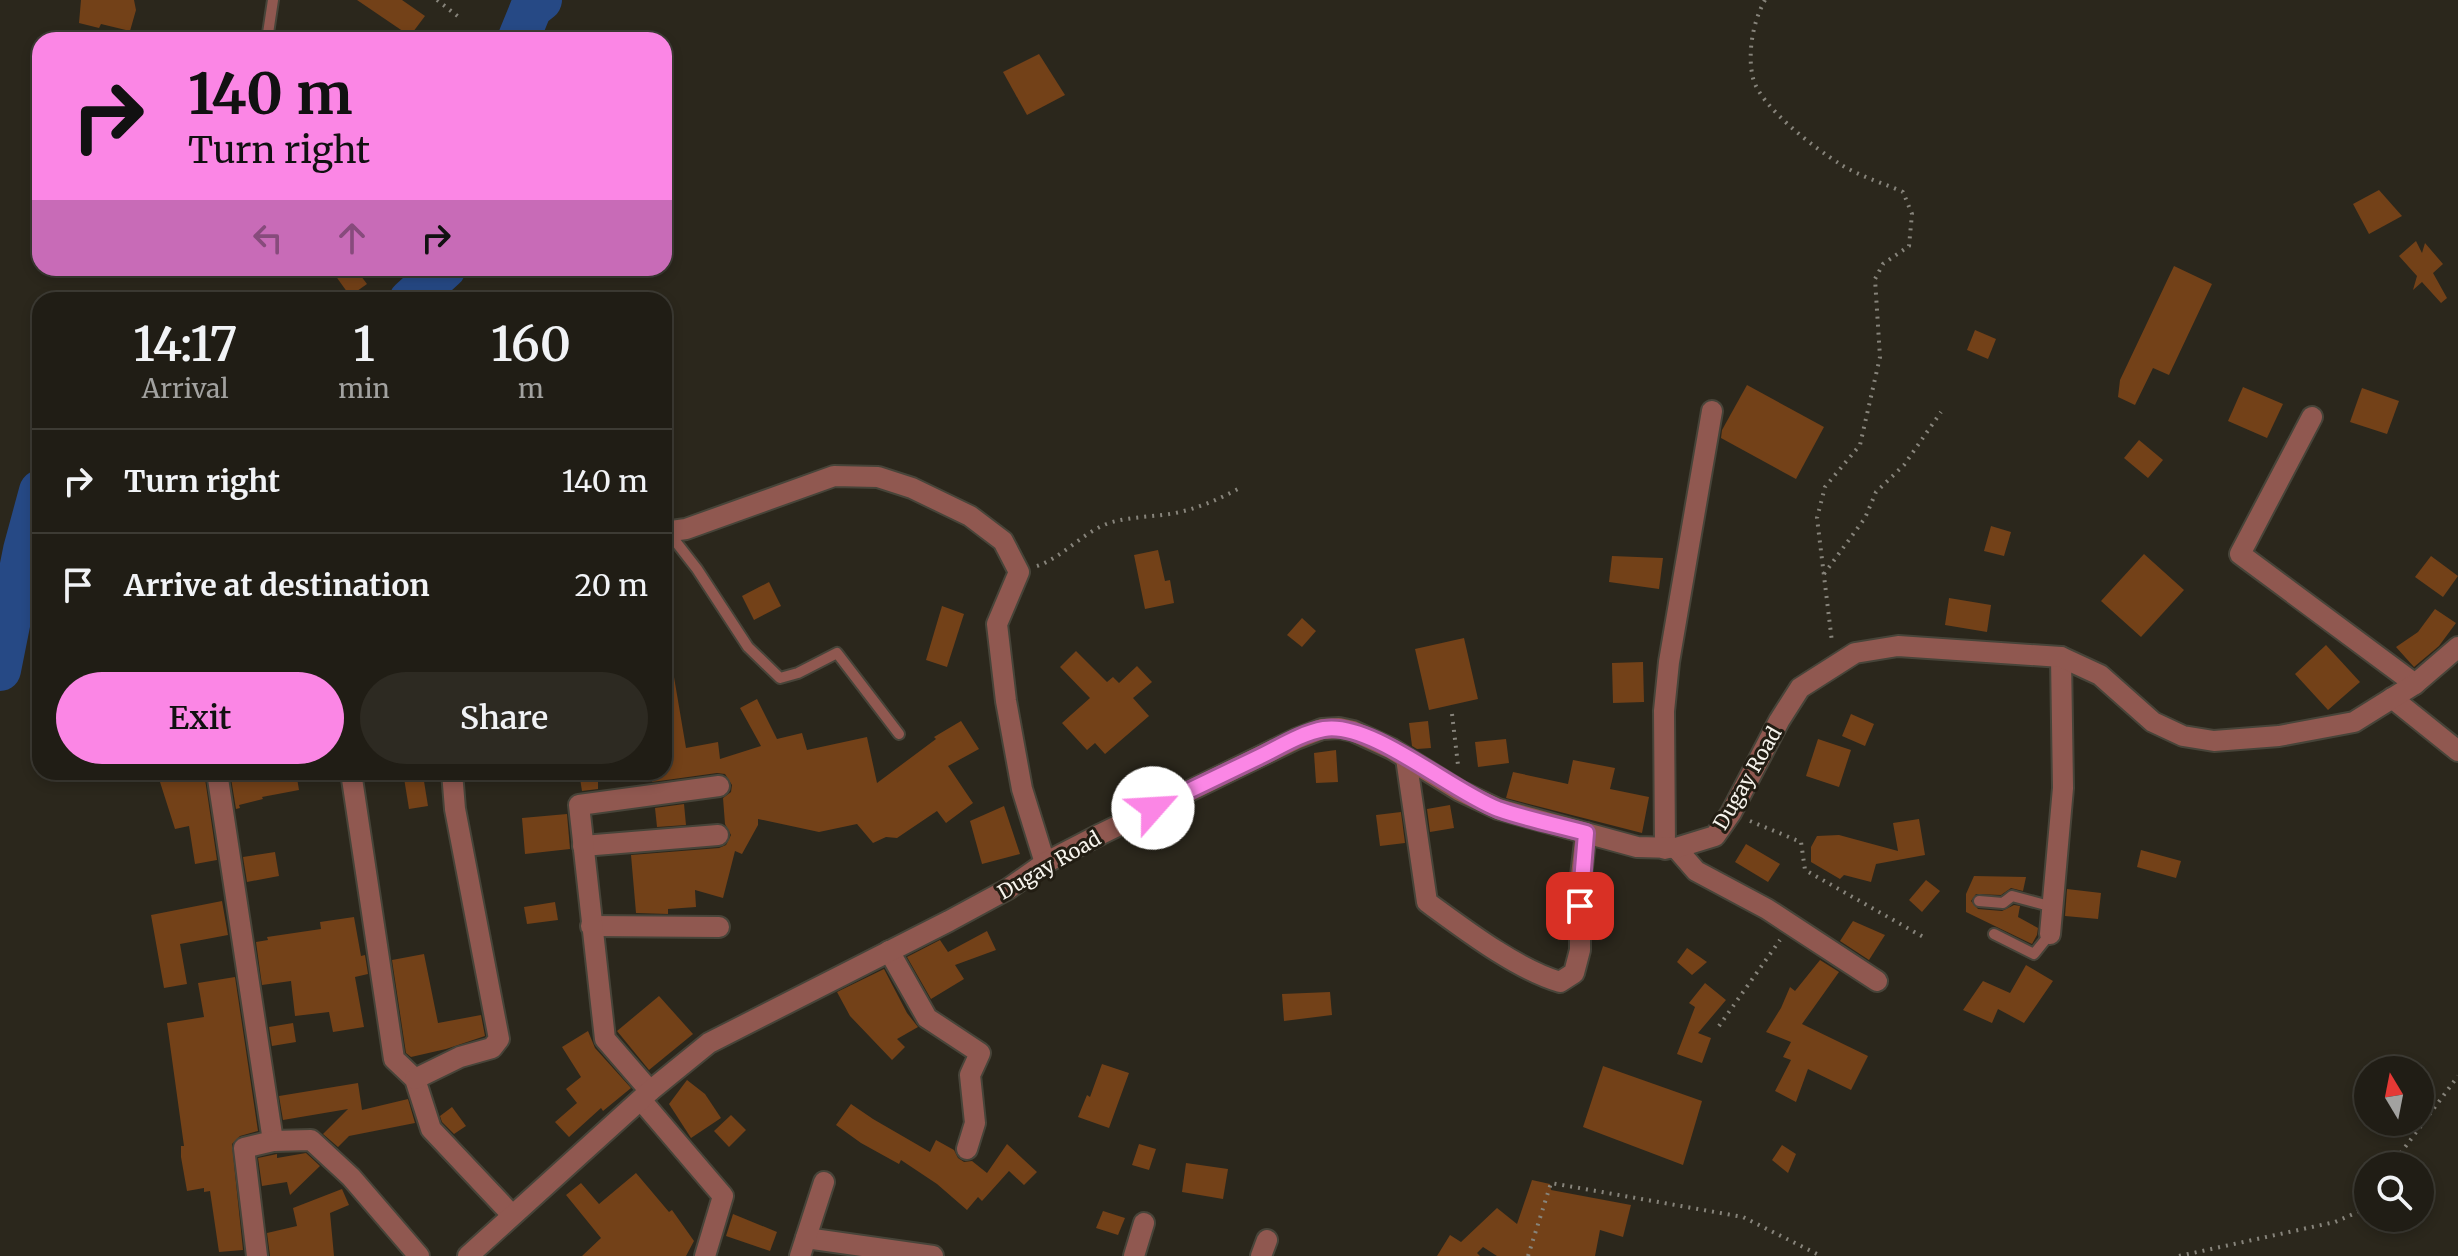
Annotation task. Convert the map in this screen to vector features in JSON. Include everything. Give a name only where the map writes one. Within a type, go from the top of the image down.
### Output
[{"type":"street","points":[[1712,411],[1667,674],[1664,711],[1670,848],[1696,871],[1791,925],[1877,981]]},
{"type":"street","points":[[2312,417],[2240,554],[2415,684]]},
{"type":"street","points":[[672,530],[834,476],[878,477],[912,488],[970,516],[1003,541],[1019,572],[997,624],[1006,701],[1022,789],[1045,863]]},
{"type":"street","name":"Dugay Road","points":[[468,1256],[709,1043],[1008,889],[1045,863],[1322,729],[1353,731],[1498,809],[1637,847],[1670,848],[1715,836],[1731,813],[1779,721],[1800,688],[1855,653],[1898,646],[2061,657],[2100,675],[2153,722],[2183,736],[2214,741],[2279,736],[2354,722],[2415,684],[2458,647]]},
{"type":"street","points":[[2050,934],[2063,788],[2061,657]]},
{"type":"street","points":[[2392,698],[2458,751]]},
{"type":"street","points":[[1406,758],[1427,902],[1466,931],[1543,977],[1560,982],[1574,973],[1580,950],[1580,884],[1586,833]]},
{"type":"street","points":[[218,780],[273,1141]]},
{"type":"street","points":[[352,780],[394,1059],[415,1079],[431,1129],[512,1215]]},
{"type":"street","points":[[415,1079],[460,1057],[492,1048],[499,1039],[455,809],[453,780]]},
{"type":"street","points":[[705,1256],[723,1196],[605,1039],[579,805],[719,786]]},
{"type":"street","points":[[583,846],[718,835]]},
{"type":"street","points":[[591,926],[719,927]]},
{"type":"street","points":[[889,951],[927,1018],[980,1053],[970,1075],[975,1123],[967,1149]]},
{"type":"street","points":[[257,1256],[244,1148],[273,1141],[311,1140],[351,1177],[419,1256]]},
{"type":"street","points":[[824,1182],[803,1247],[933,1256]]},
{"type":"street","points":[[1134,1256],[1144,1223]]},
{"type":"lane","points":[[268,32],[273,0]]},
{"type":"lane","points":[[672,539],[697,569],[748,647],[780,678],[798,673],[837,653],[899,734]]},
{"type":"lane","points":[[1979,901],[2003,903],[2012,896],[2053,907]]},
{"type":"lane","points":[[1994,934],[2034,954],[2050,934]]},
{"type":"path","points":[[437,0],[460,18]]},
{"type":"path","points":[[1765,0],[1751,42],[1753,80],[1775,114],[1841,165],[1903,192],[1912,214],[1909,246],[1883,264],[1875,279],[1880,357],[1860,445],[1825,487],[1817,518],[1834,664]]},
{"type":"path","points":[[1824,575],[1865,518],[1876,492],[1904,465],[1941,412]]},
{"type":"path","points":[[1019,572],[1044,563],[1079,537],[1111,523],[1180,512],[1216,501],[1238,489]]},
{"type":"path","points":[[1452,714],[1460,791]]},
{"type":"path","points":[[1731,813],[1801,842],[1805,870],[1925,938]]},
{"type":"path","points":[[1719,1026],[1791,925]]},
{"type":"path","points":[[2401,1152],[2458,1076]]},
{"type":"path","points":[[1528,1256],[1551,1183],[1743,1217],[1821,1256]]},
{"type":"path","points":[[2179,1256],[2335,1222],[2354,1214]]},
{"type":"building","points":[[81,0],[134,0],[136,10],[130,31],[101,24],[99,28],[79,23]]},
{"type":"building","points":[[357,0],[402,0],[425,16],[413,32],[404,32]]},
{"type":"building","points":[[1039,54],[1065,95],[1027,115],[1003,72]]},
{"type":"building","points":[[2379,190],[2402,216],[2369,234],[2353,204]]},
{"type":"building","points":[[2416,241],[2422,253],[2425,243],[2443,264],[2433,273],[2447,298],[2441,303],[2422,282],[2413,290],[2417,276],[2399,256]]},
{"type":"building","points":[[2174,266],[2212,284],[2169,375],[2153,368],[2135,405],[2118,397],[2120,380]]},
{"type":"building","points":[[336,276],[361,276],[367,284],[356,292],[347,292]]},
{"type":"building","points":[[1975,330],[1996,339],[1988,359],[1967,350]]},
{"type":"building","points":[[1747,385],[1824,427],[1796,479],[1721,438],[1722,430]]},
{"type":"building","points":[[2243,387],[2283,404],[2267,438],[2228,421]]},
{"type":"building","points":[[2362,388],[2399,401],[2387,434],[2350,422]]},
{"type":"building","points":[[2139,440],[2163,460],[2148,478],[2124,458]]},
{"type":"building","points":[[1991,526],[2011,532],[2004,556],[1984,551]]},
{"type":"building","points":[[1158,550],[1165,581],[1170,580],[1174,603],[1145,609],[1134,555]]},
{"type":"building","points":[[2144,554],[2184,590],[2141,637],[2101,601]]},
{"type":"building","points":[[1612,556],[1663,558],[1659,589],[1609,582]]},
{"type":"building","points":[[2431,556],[2458,576],[2443,597],[2415,577]]},
{"type":"building","points":[[769,582],[781,606],[754,620],[742,596]]},
{"type":"building","points":[[1949,598],[1991,605],[1987,632],[1945,625]]},
{"type":"building","points":[[942,606],[964,614],[947,667],[926,660]]},
{"type":"building","points":[[2435,609],[2456,623],[2439,646],[2414,667],[2396,647],[2418,632]]},
{"type":"building","points":[[1302,618],[1316,631],[1302,647],[1287,635]]},
{"type":"building","points":[[1464,638],[1478,699],[1429,710],[1415,649]]},
{"type":"building","points":[[2326,645],[2360,682],[2328,710],[2295,674]]},
{"type":"building","points":[[1076,651],[1107,682],[1113,677],[1119,683],[1137,666],[1152,682],[1133,698],[1149,716],[1105,754],[1095,743],[1087,750],[1062,723],[1090,698],[1060,667]]},
{"type":"building","points":[[1643,662],[1644,702],[1613,703],[1612,663]]},
{"type":"building","points":[[672,677],[686,748],[718,742],[720,759],[761,746],[740,708],[757,699],[777,739],[802,733],[807,750],[867,737],[877,783],[936,739],[934,737],[961,721],[979,749],[948,766],[973,803],[946,823],[937,811],[897,838],[886,837],[873,843],[857,824],[819,832],[758,819],[758,825],[742,854],[735,851],[723,898],[695,890],[696,907],[668,909],[668,914],[636,913],[631,855],[719,848],[726,845],[731,835],[725,824],[723,798],[731,792],[732,785],[725,774],[672,779]]},
{"type":"building","points":[[1851,714],[1874,724],[1865,746],[1842,736]]},
{"type":"building","points":[[1428,721],[1431,748],[1417,749],[1412,746],[1409,723]]},
{"type":"building","points":[[1506,739],[1509,763],[1478,767],[1475,742]]},
{"type":"building","points":[[1818,739],[1851,750],[1839,787],[1806,776]]},
{"type":"building","points":[[1336,750],[1338,782],[1316,783],[1314,753]]},
{"type":"building","points":[[1573,760],[1615,768],[1610,789],[1649,797],[1642,833],[1506,798],[1513,772],[1568,784]]},
{"type":"building","points":[[205,780],[217,860],[195,864],[189,826],[175,829],[160,782]]},
{"type":"building","points":[[231,780],[297,780],[299,790],[262,797],[236,809]]},
{"type":"building","points":[[404,780],[424,780],[428,806],[409,809]]},
{"type":"building","points":[[580,780],[598,780],[598,789],[582,791]]},
{"type":"building","points":[[684,804],[686,825],[657,827],[655,808]]},
{"type":"building","points":[[1450,805],[1454,828],[1430,832],[1427,809]]},
{"type":"building","points":[[1004,806],[1020,854],[982,864],[970,821]]},
{"type":"building","points":[[1401,812],[1405,843],[1380,846],[1376,815]]},
{"type":"building","points":[[567,814],[570,849],[525,854],[522,818]]},
{"type":"building","points":[[1919,819],[1925,855],[1876,864],[1871,882],[1844,875],[1840,879],[1811,862],[1811,847],[1817,836],[1839,835],[1898,851],[1893,823]]},
{"type":"building","points":[[1746,844],[1780,864],[1768,882],[1735,862]]},
{"type":"building","points":[[2141,850],[2181,861],[2176,878],[2137,867]]},
{"type":"building","points":[[275,852],[279,876],[247,882],[243,857]]},
{"type":"building","points":[[1974,876],[2026,877],[2023,891],[2011,888],[2001,895],[1976,894],[1971,901],[1978,909],[2002,911],[2014,905],[2020,906],[2018,917],[2038,928],[2032,944],[1966,912],[1966,894]]},
{"type":"building","points":[[1926,880],[1940,891],[1922,912],[1909,900]]},
{"type":"building","points":[[2067,889],[2101,893],[2098,919],[2065,916]]},
{"type":"building","points":[[222,901],[228,935],[180,944],[187,984],[164,988],[151,915]]},
{"type":"building","points":[[555,902],[558,920],[527,924],[524,907]]},
{"type":"building","points":[[354,917],[361,956],[365,955],[368,974],[355,977],[364,1027],[333,1032],[329,1012],[295,1016],[291,981],[262,985],[256,942],[268,940],[267,937],[321,929],[320,922]]},
{"type":"building","points":[[1853,921],[1885,935],[1869,960],[1840,941]]},
{"type":"building","points":[[987,931],[996,950],[955,965],[964,979],[931,999],[907,957],[940,940],[948,952]]},
{"type":"building","points":[[1687,948],[1707,962],[1692,975],[1677,962]]},
{"type":"building","points":[[424,954],[438,1023],[481,1015],[485,1036],[411,1057],[406,1053],[392,960]]},
{"type":"building","points":[[1820,960],[1839,972],[1802,1024],[1868,1056],[1851,1090],[1808,1069],[1796,1102],[1775,1091],[1791,1060],[1783,1057],[1791,1042],[1766,1032],[1790,987],[1795,991]]},
{"type":"building","points":[[2026,965],[2053,981],[2024,1023],[1998,1009],[1992,1023],[1963,1010],[1983,981],[2010,993]]},
{"type":"building","points":[[884,969],[907,1013],[918,1027],[897,1039],[905,1047],[892,1060],[850,1016],[837,992]]},
{"type":"building","points":[[235,977],[258,1131],[240,1136],[232,1144],[243,1250],[219,1252],[210,1191],[204,1192],[204,1188],[187,1191],[167,1023],[204,1017],[198,983]]},
{"type":"building","points":[[1705,983],[1726,1000],[1698,1033],[1711,1038],[1702,1063],[1677,1054],[1695,1007],[1689,1003]]},
{"type":"building","points":[[1330,992],[1332,1015],[1284,1021],[1282,994]]},
{"type":"building","points":[[659,996],[693,1034],[649,1070],[617,1031]]},
{"type":"building","points":[[293,1023],[296,1042],[272,1046],[269,1027]]},
{"type":"building","points":[[588,1031],[595,1048],[631,1088],[603,1111],[601,1108],[569,1137],[555,1122],[577,1103],[566,1089],[581,1077],[562,1047]]},
{"type":"building","points":[[1102,1064],[1129,1073],[1109,1128],[1078,1117],[1087,1095],[1090,1097]]},
{"type":"building","points":[[1603,1066],[1702,1101],[1683,1165],[1583,1127]]},
{"type":"building","points":[[687,1080],[705,1094],[721,1118],[691,1138],[669,1104]]},
{"type":"building","points":[[358,1083],[362,1110],[408,1099],[415,1123],[349,1136],[338,1147],[323,1134],[348,1109],[283,1120],[279,1096]]},
{"type":"building","points":[[851,1104],[930,1152],[936,1140],[954,1150],[964,1162],[972,1161],[987,1173],[1007,1144],[1037,1172],[1024,1185],[1009,1171],[982,1201],[978,1197],[967,1210],[937,1184],[901,1160],[899,1164],[836,1125]]},
{"type":"building","points":[[452,1107],[466,1126],[454,1134],[440,1116]]},
{"type":"building","points":[[731,1115],[746,1130],[729,1147],[714,1131]]},
{"type":"building","points":[[1139,1144],[1156,1149],[1149,1170],[1132,1165]]},
{"type":"building","points":[[1782,1145],[1796,1154],[1788,1173],[1772,1160]]},
{"type":"building","points":[[306,1153],[320,1166],[290,1195],[287,1182],[262,1186],[258,1158]]},
{"type":"building","points":[[1186,1163],[1228,1169],[1223,1199],[1182,1192]]},
{"type":"building","points":[[636,1173],[669,1212],[672,1210],[694,1241],[686,1256],[582,1256],[601,1238],[566,1195],[581,1183],[599,1204]]},
{"type":"building","points":[[1532,1180],[1550,1184],[1551,1190],[1631,1205],[1623,1237],[1600,1230],[1595,1256],[1497,1256],[1483,1247],[1477,1253],[1480,1256],[1437,1256],[1450,1235],[1461,1242],[1497,1208],[1517,1224]]},
{"type":"building","points":[[342,1189],[349,1205],[330,1213],[334,1256],[270,1256],[267,1233],[297,1226],[293,1208]]},
{"type":"building","points":[[1103,1211],[1125,1218],[1118,1235],[1096,1228]]},
{"type":"building","points":[[733,1214],[777,1232],[770,1251],[726,1236]]},
{"type":"waterway","points":[[521,32],[531,8],[541,0]]},
{"type":"waterway","points":[[419,292],[436,276]]},
{"type":"waterway","points":[[0,670],[32,520]]},
{"type":"route","points":[[1153,808],[1296,739],[1322,729],[1353,731],[1392,749],[1460,791],[1498,809],[1586,833],[1580,906]]}]
